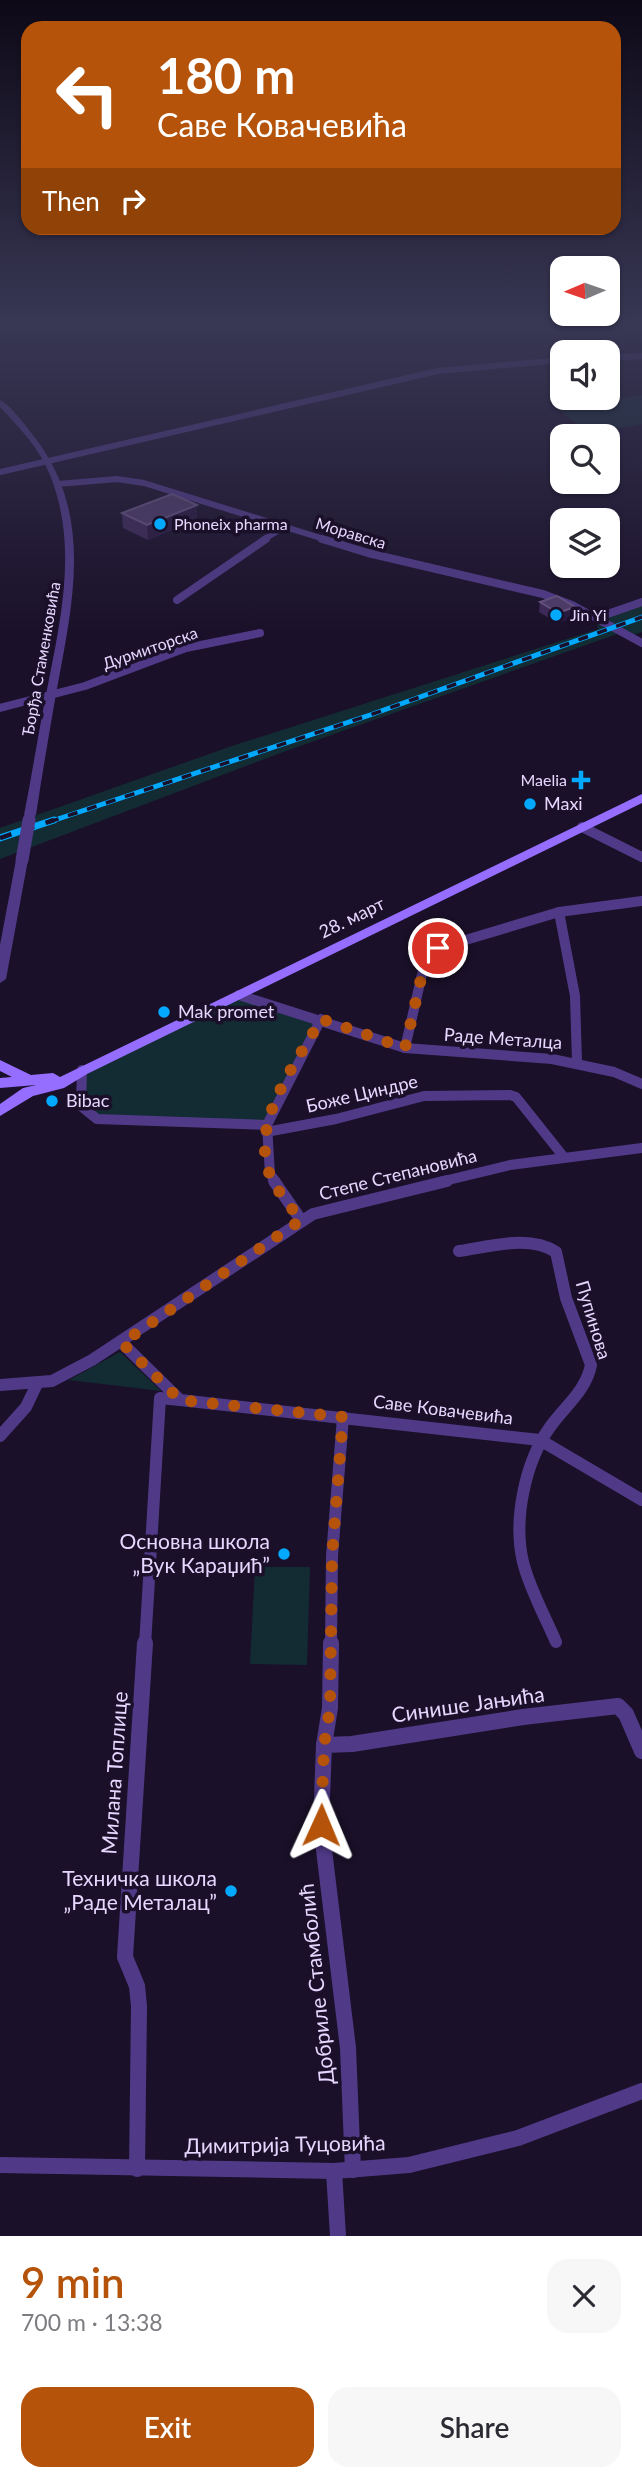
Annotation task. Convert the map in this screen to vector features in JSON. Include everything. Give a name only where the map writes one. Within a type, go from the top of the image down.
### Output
[{"type":"main road","name":"28. март","points":[[0,1083],[31,1086],[59,1084],[80,1071],[642,798]]},
{"type":"main road","points":[[0,1065],[31,1086]]},
{"type":"main road","name":"28. март","points":[[0,1111],[31,1086]]},
{"type":"main road","points":[[0,1090],[31,1086]]},
{"type":"street","name":"Ђорђа Стаменковића","points":[[0,979],[66,613],[71,567],[65,513],[58,484],[47,461],[21,424]]},
{"type":"street","points":[[0,471],[206,424]]},
{"type":"street","name":"Моравска","points":[[58,484],[117,479],[144,483],[400,562],[543,594],[642,643]]},
{"type":"street","points":[[177,600],[222,566],[284,527]]},
{"type":"street","points":[[596,618],[642,602]]},
{"type":"street","name":"Дурмиторска","points":[[0,708],[51,695],[186,648],[260,633]]},
{"type":"street","points":[[630,637],[642,633]]},
{"type":"street","points":[[582,827],[642,857]]},
{"type":"street","points":[[405,1048],[428,953],[559,912],[642,901]]},
{"type":"street","points":[[559,912],[575,996],[577,1062]]},
{"type":"street","name":"Раде Металца","points":[[239,995],[405,1048],[577,1062],[614,1072],[642,1084]]},
{"type":"street","points":[[301,1220],[270,1174],[266,1128],[321,1019]]},
{"type":"street","name":"Боже Циндре","points":[[80,1071],[80,1107],[85,1114],[97,1119],[266,1128],[324,1122],[424,1096],[510,1095],[516,1097],[563,1156]]},
{"type":"street","name":"Степе Степановића","points":[[0,1385],[37,1384],[65,1375],[122,1343],[301,1220],[330,1209],[510,1165],[563,1156],[642,1148]]},
{"type":"street","name":"Пупинова","points":[[459,1251],[534,1242],[548,1245],[556,1252],[566,1298],[591,1368],[540,1440],[528,1485],[520,1549],[527,1575],[556,1642]]},
{"type":"street","points":[[122,1343],[180,1400]]},
{"type":"street","points":[[0,1436],[26,1407],[37,1384]]},
{"type":"street","name":"Милана Топлице","points":[[137,2168],[139,2006],[137,1986],[125,1957],[160,1398],[180,1400]]},
{"type":"street","name":"Саве Ковачевића","points":[[180,1400],[540,1440],[640,1495]]},
{"type":"street","name":"Добриле Стамболић","points":[[343,1417],[332,1556],[330,1708],[324,1745],[321,1825],[348,2048],[353,2170]]},
{"type":"street","name":"Синише Јањића","points":[[324,1745],[352,1744],[523,1717],[618,1706],[625,1714],[642,1751]]},
{"type":"street","name":"Димитрија Туцовића","points":[[0,2165],[334,2171],[410,2165],[471,2152],[642,2091]]},
{"type":"street","points":[[334,2171],[338,2236]]},
{"type":"shaded area","points":[[620,424],[640,424],[620,428]]},
{"type":"shaded area","points":[[642,602],[642,632],[630,636],[623,632],[286,751],[0,859],[0,828],[229,747],[598,629],[596,618]]},
{"type":"shaded area","points":[[239,995],[321,1019],[267,1125],[105,1121],[80,1101],[82,1070]]},
{"type":"shaded area","points":[[120,1352],[161,1391],[69,1380]]},
{"type":"shaded area","points":[[255,1567],[310,1567],[307,1665],[250,1664]]},
{"type":"building","points":[[172,494],[197,505],[147,525],[122,513]]},
{"type":"building","points":[[557,596],[575,607],[558,613],[540,602]]},
{"type":"railway","points":[[49,822],[370,715],[642,617]]},
{"type":"railway","points":[[0,838],[54,820]]},
{"type":"place","name":"Phoneix pharma","points":[[160,524]]},
{"type":"place","name":"Jin Yi","points":[[556,615]]},
{"type":"place","name":"Maelia","points":[[581,780]]},
{"type":"place","name":"Maxi","points":[[530,804]]},
{"type":"place","name":"Mak promet","points":[[164,1012]]},
{"type":"place","name":"Bibac","points":[[52,1101]]},
{"type":"place","name":"Основна школа „Вук Караџић”","points":[[284,1554]]},
{"type":"place","name":"Техничка школа „Раде Металац”","points":[[231,1891]]},
{"type":"route","points":[[321,1825],[324,1745],[330,1708],[332,1556],[343,1417],[180,1400],[122,1343],[301,1220],[270,1174],[266,1147],[270,1113],[321,1019],[405,1048],[426,957],[438,948]]}]
